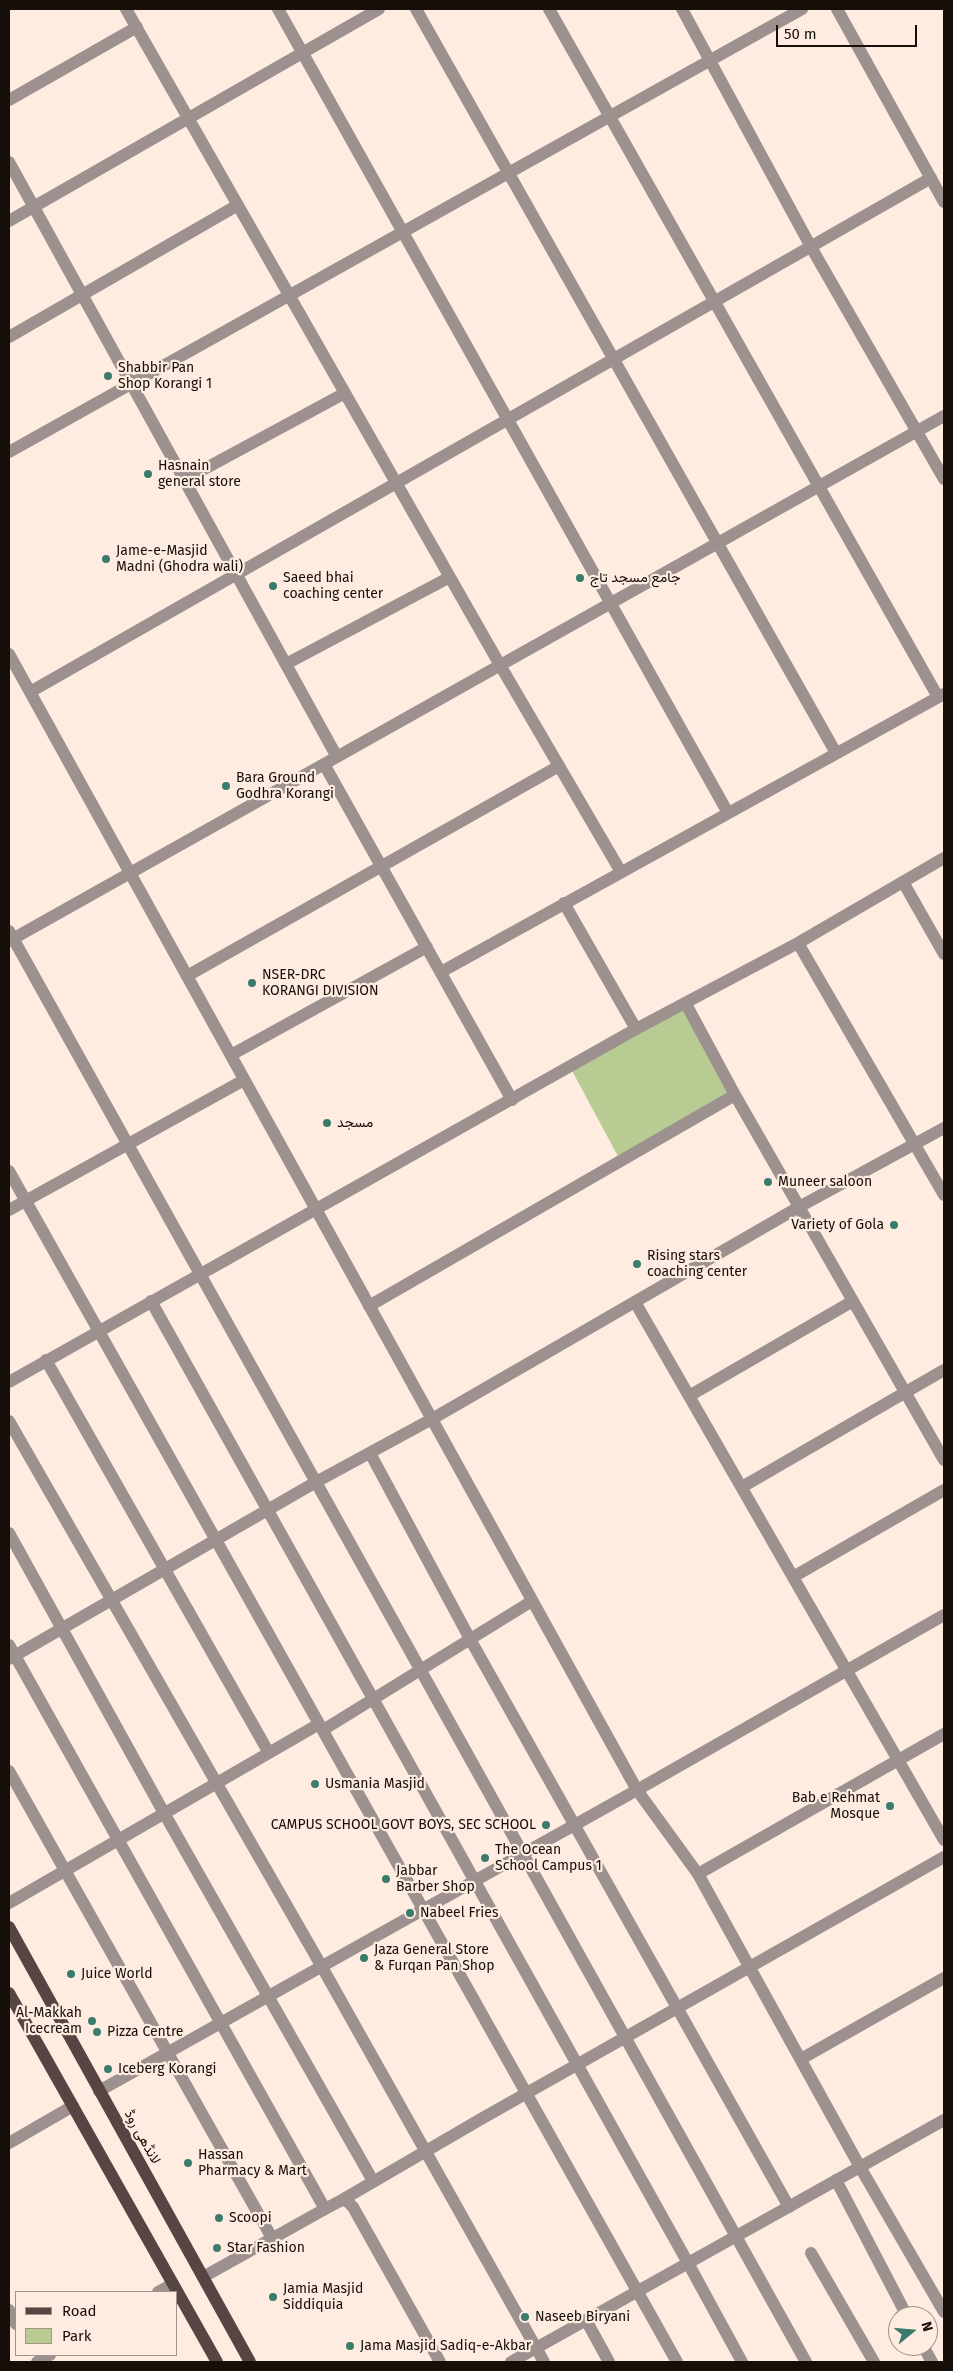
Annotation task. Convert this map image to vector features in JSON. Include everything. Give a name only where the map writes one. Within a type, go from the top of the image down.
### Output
[{"type":"main road","name":"لانڈھی روڈ","points":[[9,1927],[250,2362]]},
{"type":"main road","points":[[9,1993],[177,2291]]},
{"type":"main road","points":[[178,2293],[217,2362]]},
{"type":"street","points":[[126,9],[500,665],[621,872]]},
{"type":"street","points":[[278,9],[728,813]]},
{"type":"street","points":[[9,221],[379,9]]},
{"type":"street","points":[[416,9],[836,753]]},
{"type":"street","points":[[441,972],[941,695],[819,486],[549,9]]},
{"type":"street","points":[[682,9],[811,246],[944,479]]},
{"type":"street","points":[[9,452],[802,9]]},
{"type":"street","points":[[837,9],[944,202]]},
{"type":"street","points":[[9,100],[137,27]]},
{"type":"street","points":[[9,162],[337,756]]},
{"type":"street","points":[[30,692],[931,178]]},
{"type":"street","points":[[9,337],[238,205]]},
{"type":"street","points":[[184,480],[345,393]]},
{"type":"street","points":[[806,2362],[128,1144],[10,937],[130,873],[944,416]]},
{"type":"street","points":[[286,664],[450,577]]},
{"type":"street","points":[[9,654],[637,1790],[698,1874],[860,2167],[944,2312]]},
{"type":"street","points":[[324,764],[512,1100]]},
{"type":"street","points":[[187,976],[559,766]]},
{"type":"street","points":[[9,1382],[636,1029],[798,943],[944,858]]},
{"type":"street","points":[[903,882],[944,954]]},
{"type":"street","points":[[564,903],[636,1029]]},
{"type":"street","points":[[798,943],[944,1194]]},
{"type":"street","points":[[231,1055],[427,947]]},
{"type":"street","points":[[686,1004],[735,1095],[944,1460]]},
{"type":"street","points":[[9,1210],[244,1080]]},
{"type":"street","points":[[369,1306],[735,1095]]},
{"type":"street","points":[[325,2209],[11,1653],[61,1629],[316,1482],[432,1419],[799,1207],[944,1128]]},
{"type":"street","points":[[9,1171],[677,2362]]},
{"type":"street","points":[[690,1396],[853,1301]]},
{"type":"street","points":[[151,1302],[742,2362]]},
{"type":"street","points":[[635,1302],[944,1840]]},
{"type":"street","points":[[46,1360],[269,1753]]},
{"type":"street","points":[[742,1487],[944,1370]]},
{"type":"street","points":[[9,1420],[322,1967],[544,2362]]},
{"type":"street","points":[[370,1453],[470,1639],[789,2207]]},
{"type":"street","points":[[793,1577],[944,1490]]},
{"type":"street","points":[[9,1534],[164,1813],[373,2181]]},
{"type":"street","points":[[9,1903],[269,1753],[372,1700],[532,1601]]},
{"type":"street","points":[[99,2091],[474,1882],[944,1615]]},
{"type":"street","points":[[698,1874],[944,1734]]},
{"type":"street","points":[[9,1771],[272,2238]]},
{"type":"street","points":[[203,2277],[342,2200],[624,2037],[750,1968],[944,1857]]},
{"type":"street","points":[[801,2059],[944,1978]]},
{"type":"street","points":[[9,2143],[73,2106]]},
{"type":"street","points":[[512,2362],[944,2120]]},
{"type":"street","points":[[836,2180],[902,2306]]},
{"type":"street","points":[[342,2200],[351,2204],[440,2362]]},
{"type":"street","points":[[811,2253],[874,2362]]},
{"type":"street","points":[[160,2291],[173,2284]]},
{"type":"street","points":[[9,2310],[15,2322]]},
{"type":"street","points":[[586,2320],[609,2362]]},
{"type":"street","points":[[37,2362],[48,2356]]},
{"type":"green space","points":[[686,1004],[735,1095],[620,1160],[570,1067]]},
{"type":"place","name":"Shabbir Pan Shop Korangi 1","points":[[108,376]]},
{"type":"place","name":"Hasnain general store","points":[[148,474]]},
{"type":"place","name":"Jame-e-Masjid Madni (Ghodra wali)","points":[[106,559]]},
{"type":"place","name":"جامع مسجد تاج","points":[[580,578]]},
{"type":"place","name":"Saeed bhai coaching center","points":[[273,586]]},
{"type":"place","name":"Bara Ground Godhra Korangi","points":[[226,786]]},
{"type":"place","name":"NSER-DRC KORANGI DIVISION","points":[[252,983]]},
{"type":"place","name":"مسجد","points":[[327,1123]]},
{"type":"place","name":"Muneer saloon","points":[[768,1182]]},
{"type":"place","name":"Variety of Gola","points":[[894,1225]]},
{"type":"place","name":"Rising stars coaching center","points":[[637,1264]]},
{"type":"place","name":"Usmania Masjid","points":[[315,1784]]},
{"type":"place","name":"Bab e Rehmat Mosque","points":[[890,1806]]},
{"type":"place","name":"CAMPUS SCHOOL GOVT BOYS, SEC SCHOOL","points":[[546,1825]]},
{"type":"place","name":"The Ocean School Campus 1","points":[[485,1858]]},
{"type":"place","name":"Jabbar Barber Shop","points":[[386,1879]]},
{"type":"place","name":"Nabeel Fries","points":[[410,1913]]},
{"type":"place","name":"Jaza General Store & Furqan Pan Shop","points":[[364,1958]]},
{"type":"place","name":"Juice World","points":[[71,1974]]},
{"type":"place","name":"Al-Makkah Icecream","points":[[92,2021]]},
{"type":"place","name":"Pizza Centre","points":[[97,2032]]},
{"type":"place","name":"Iceberg Korangi","points":[[108,2069]]},
{"type":"place","name":"Hassan Pharmacy & Mart","points":[[188,2163]]},
{"type":"place","name":"Scoopi","points":[[219,2218]]},
{"type":"place","name":"Star Fashion","points":[[217,2248]]},
{"type":"place","name":"Jamia Masjid Siddiquia","points":[[273,2297]]},
{"type":"place","name":"Naseeb Biryani","points":[[525,2317]]},
{"type":"place","name":"Jama Masjid Sadiq-e-Akbar","points":[[350,2346]]}]
